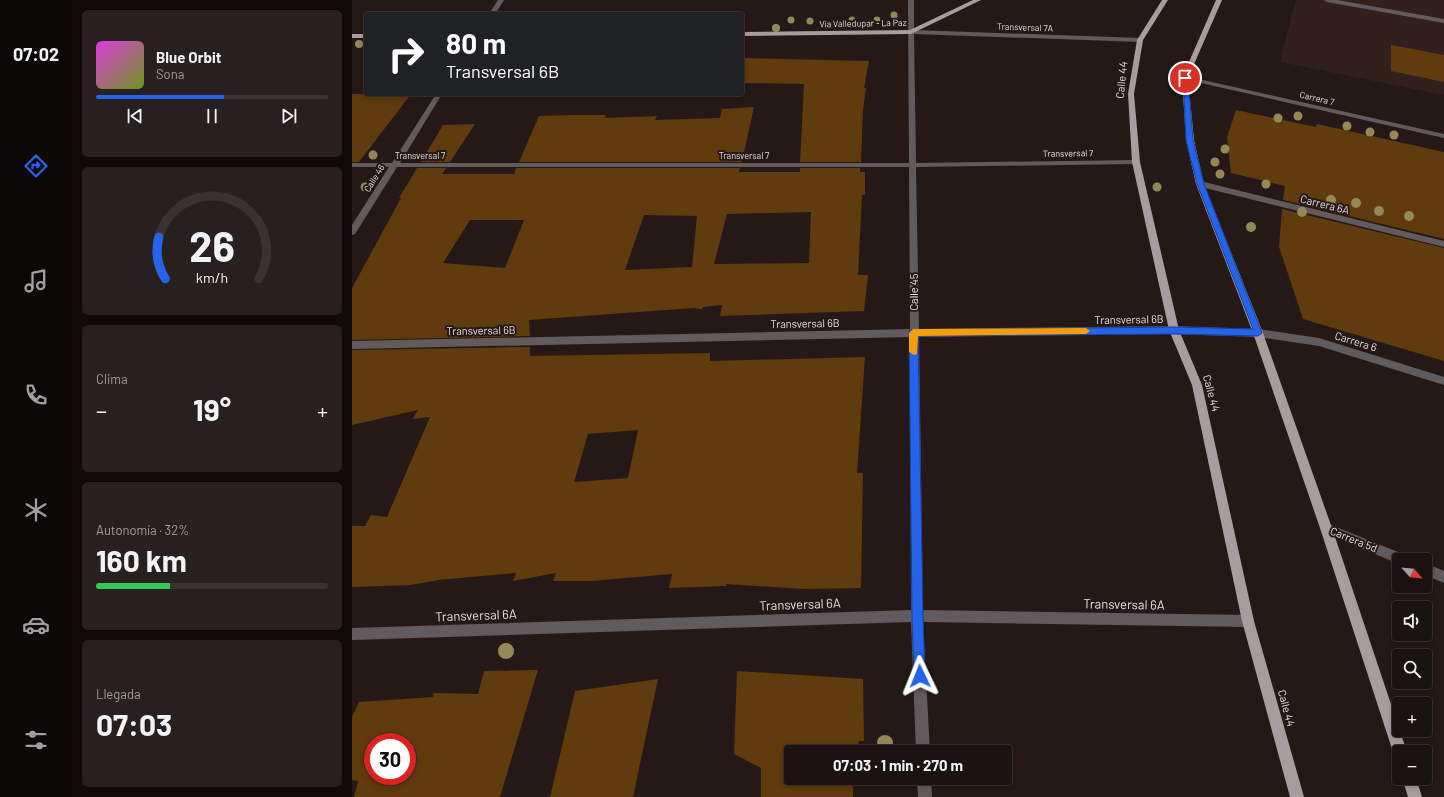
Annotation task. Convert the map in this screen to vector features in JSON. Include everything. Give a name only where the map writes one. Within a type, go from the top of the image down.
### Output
[{"type":"main road","name":"Vía Valledupar - La Paz","points":[[744,34],[911,32],[978,0]]},
{"type":"main road","name":"Calle 44","points":[[1165,0],[1140,40],[1132,94],[1136,162],[1174,330],[1197,385],[1248,621],[1297,797]]},
{"type":"main road","points":[[1219,0],[1185,78],[1190,140],[1200,184],[1258,333],[1326,528],[1398,745]]},
{"type":"main road","points":[[352,36],[364,36]]},
{"type":"main road","points":[[1411,785],[1415,797]]},
{"type":"street","points":[[493,12],[501,0]]},
{"type":"street","name":"Calle 45","points":[[911,0],[913,333],[917,616],[923,745]]},
{"type":"street","points":[[1326,0],[1444,22]]},
{"type":"street","name":"Transversal 7A","points":[[911,32],[1140,40]]},
{"type":"street","name":"Carrera 7","points":[[1185,78],[1444,136]]},
{"type":"street","name":"Calle 46","points":[[352,232],[438,96]]},
{"type":"street","name":"Transversal 7","points":[[352,165],[913,165],[1136,162]]},
{"type":"street","name":"Carrera 6A","points":[[1200,184],[1444,244]]},
{"type":"street","name":"Transversal 6B","points":[[352,345],[913,333],[1174,330],[1258,333]]},
{"type":"street","name":"Carrera 6","points":[[1258,333],[1319,342],[1444,381]]},
{"type":"street","name":"Carrera 5d","points":[[1326,528],[1392,555]]},
{"type":"street","points":[[1432,572],[1444,576]]},
{"type":"street","name":"Transversal 6A","points":[[352,634],[917,616],[1248,621]]},
{"type":"street","points":[[924,785],[924,797]]},
{"type":"shaded area","points":[[1296,0],[1444,0],[1444,95],[1280,62]]},
{"type":"building","points":[[1391,45],[1444,55],[1444,82],[1391,71]]},
{"type":"building","points":[[744,58],[869,61],[864,88],[866,88],[863,110],[861,162],[800,162],[804,84],[744,83]]},
{"type":"building","points":[[352,94],[364,94],[364,96],[409,96],[359,162],[352,162]]},
{"type":"building","points":[[754,107],[742,162],[519,162],[539,116],[606,115],[605,118],[657,116],[655,120],[720,118],[722,109]]},
{"type":"building","points":[[1236,110],[1316,127],[1317,124],[1444,152],[1444,239],[1283,200],[1285,186],[1231,173],[1227,137]]},
{"type":"building","points":[[475,124],[450,162],[421,162],[443,125]]},
{"type":"building","points":[[417,168],[446,168],[442,174],[514,174],[516,168],[740,168],[739,172],[800,172],[800,168],[860,168],[860,172],[865,172],[865,195],[862,195],[858,275],[868,275],[864,311],[720,316],[722,305],[703,307],[702,309],[694,308],[529,320],[530,336],[352,340],[352,288],[401,198],[399,198]],"holes":[[[811,212],[809,263],[714,264],[727,214]],[[644,215],[697,216],[692,267],[625,270]],[[470,220],[524,220],[505,268],[443,263]]]},
{"type":"building","points":[[1282,209],[1444,248],[1444,361],[1303,319],[1279,247]]},
{"type":"building","points":[[530,347],[530,356],[710,353],[710,361],[865,357],[857,473],[863,473],[861,588],[804,589],[726,584],[726,586],[669,588],[672,574],[591,581],[553,581],[556,573],[513,581],[516,573],[438,580],[411,585],[352,587],[352,526],[365,526],[371,515],[387,517],[430,417],[412,419],[418,410],[352,425],[352,350]],"holes":[[[638,430],[628,478],[574,482],[588,434]]]},
{"type":"building","points":[[538,670],[500,797],[354,797],[358,781],[352,780],[352,717],[359,702],[433,697],[434,693],[478,694],[484,671]]},
{"type":"building","points":[[737,671],[863,679],[864,741],[859,741],[858,745],[784,745],[784,785],[853,785],[853,797],[761,797],[761,768],[734,754]]},
{"type":"building","points":[[658,679],[633,797],[550,797],[575,691]]},
{"type":"slow traffic","points":[[914,352],[913,333],[1086,331]]},
{"type":"route","points":[[920,676],[917,616],[913,333],[1174,330],[1258,333],[1200,184],[1190,140],[1185,78]]}]
